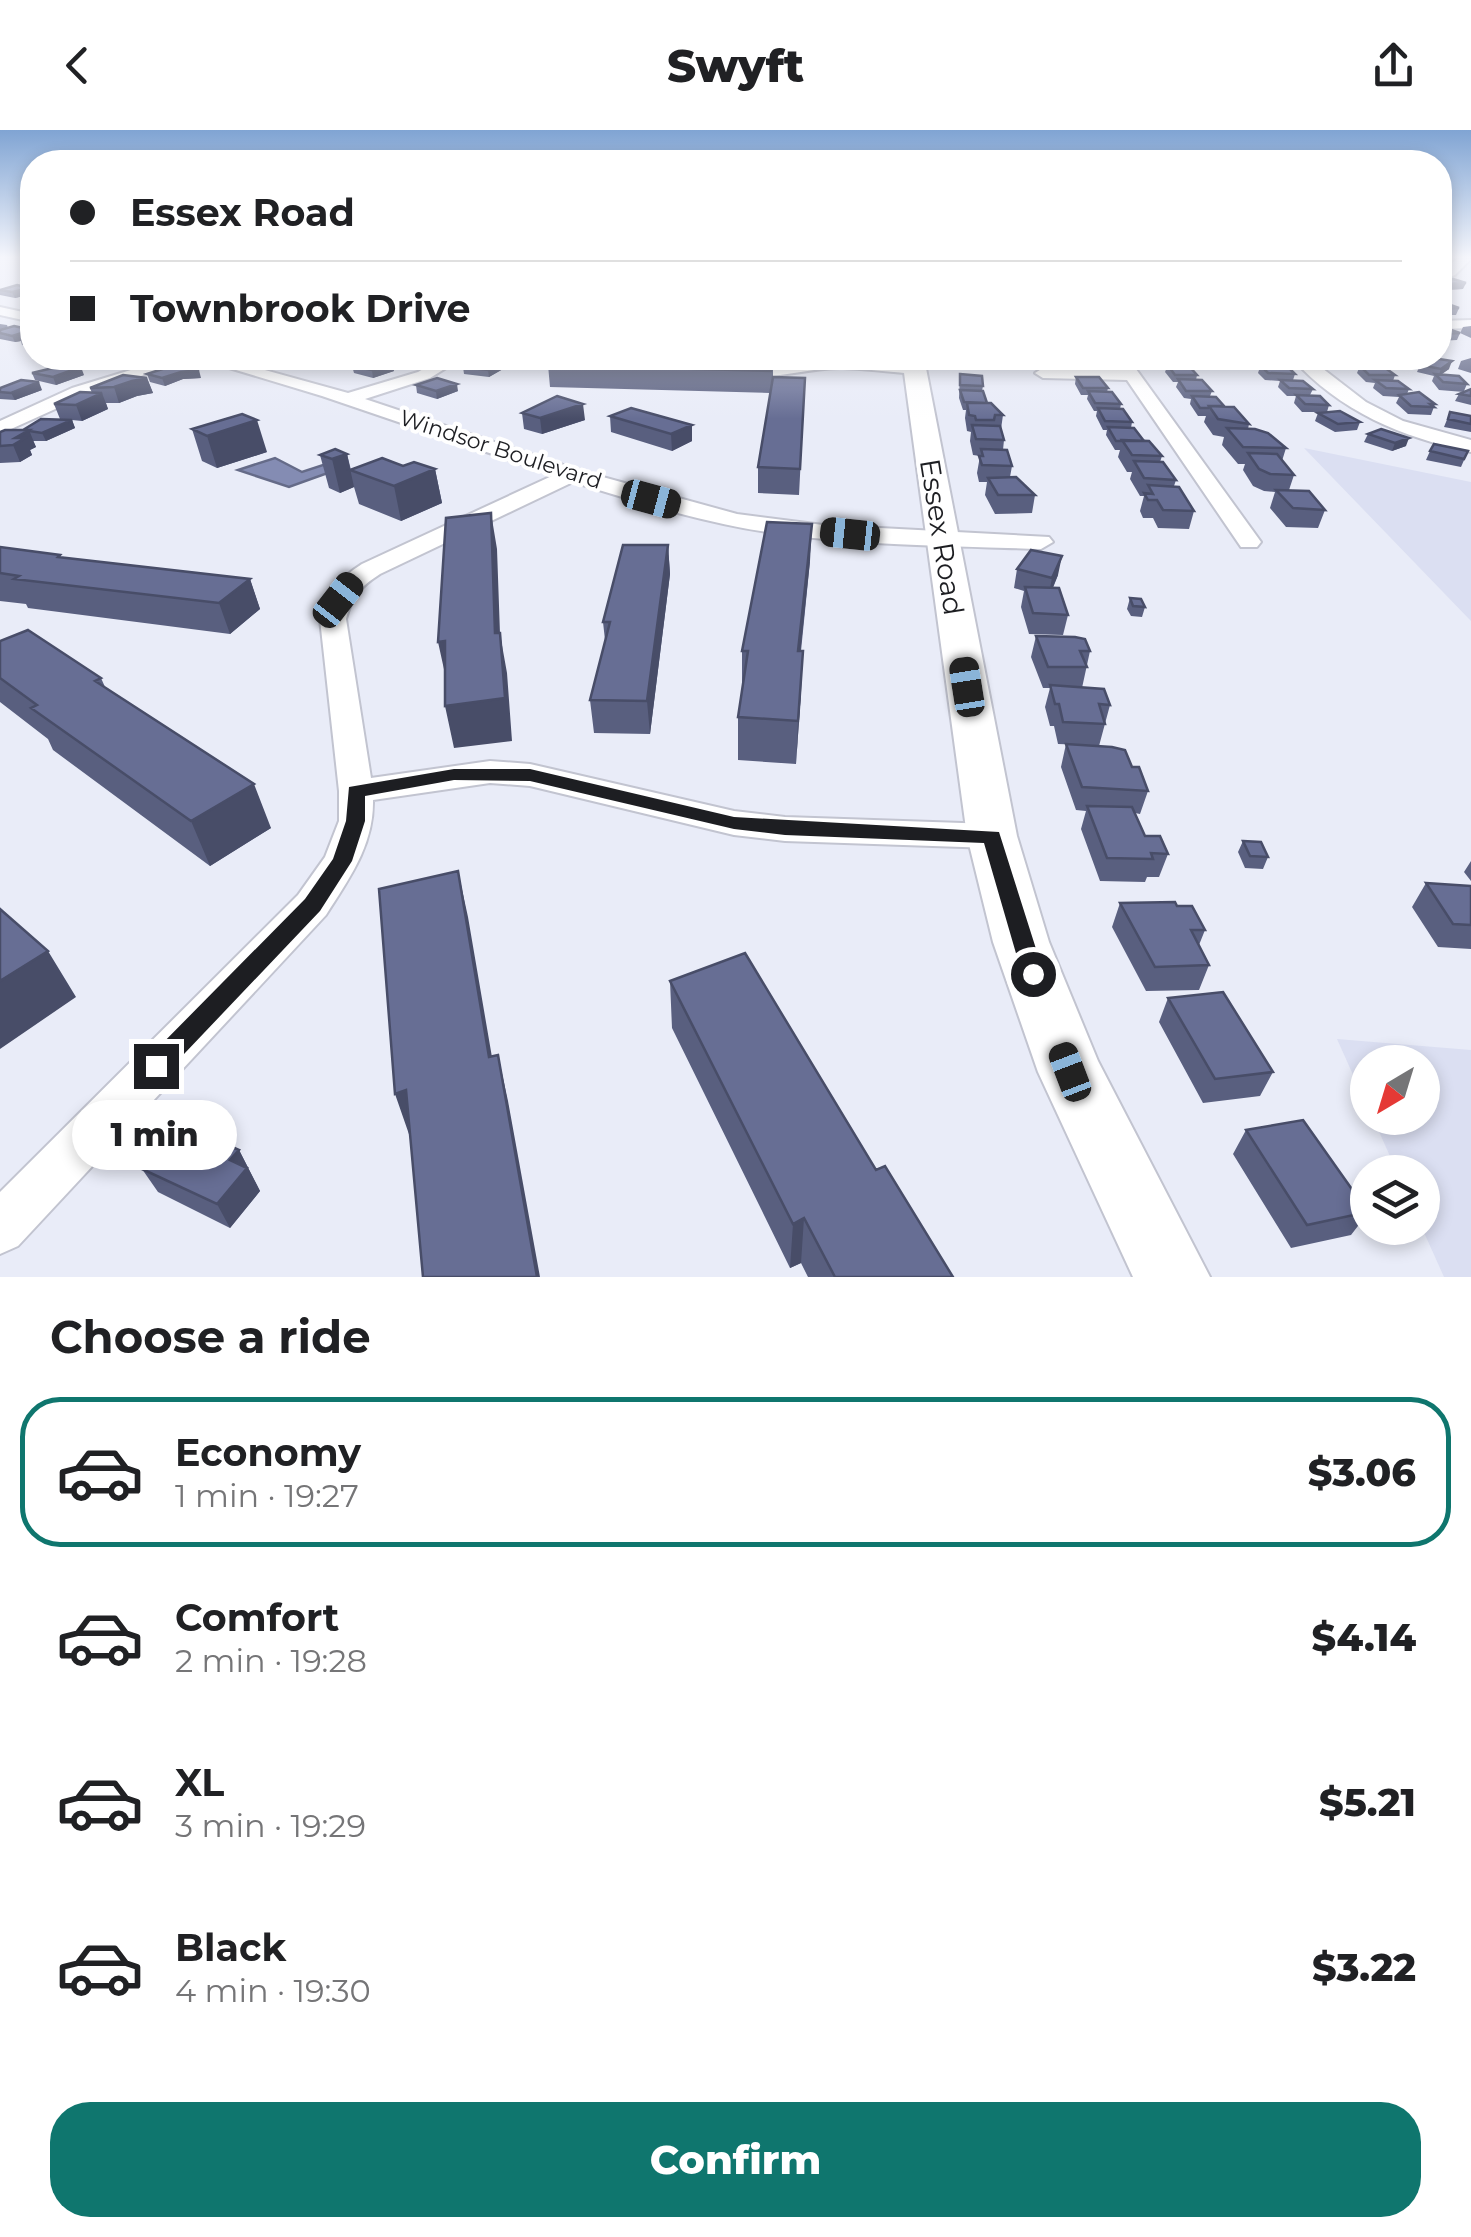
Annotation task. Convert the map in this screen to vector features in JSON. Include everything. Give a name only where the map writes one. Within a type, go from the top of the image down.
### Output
[{"type":"street","points":[[0,428],[78,392],[147,370]]},
{"type":"street","name":"Windsor Boulevard","points":[[248,370],[350,398],[682,508],[850,534],[1041,542]]},
{"type":"street","points":[[350,398],[432,370]]},
{"type":"street","name":"Essex Road","points":[[915,370],[992,836],[1021,942],[1070,1072],[1172,1277]]},
{"type":"street","points":[[1043,373],[1079,370]]},
{"type":"street","points":[[1129,370],[1249,542]]},
{"type":"street","points":[[1315,370],[1374,418],[1420,435],[1471,446]]},
{"type":"street","points":[[0,1228],[312,905],[342,861],[356,821],[356,791],[332,620],[338,600],[352,582],[390,558],[573,474]]},
{"type":"street","points":[[356,791],[490,772],[530,775],[734,823],[785,829],[992,836]]},
{"type":"shaded area","points":[[1304,448],[1471,482],[1471,621]]},
{"type":"shaded area","points":[[1337,1039],[1410,1045],[1350,1045],[1350,1068]]},
{"type":"shaded area","points":[[1440,1047],[1471,1050],[1471,1277],[1444,1277],[1430,1245],[1440,1245],[1440,1155],[1389,1155],[1381,1135],[1440,1135]]},
{"type":"water","points":[[275,458],[302,472],[326,464],[339,469],[289,487],[238,470]]},
{"type":"building","points":[[14,326],[20,327],[20,334],[12,336],[0,330]]},
{"type":"building","points":[[44,370],[73,370],[53,377],[32,373]]},
{"type":"building","points":[[159,370],[199,370],[162,378],[147,374]]},
{"type":"building","points":[[1171,370],[1192,370],[1197,375],[1175,375]]},
{"type":"building","points":[[1265,370],[1291,370],[1295,374]]},
{"type":"building","points":[[1364,370],[1388,370],[1395,375],[1369,375]]},
{"type":"building","points":[[960,374],[982,376],[983,386],[960,385]]},
{"type":"building","points":[[1435,374],[1459,376],[1467,384],[1443,382]]},
{"type":"building","points":[[123,375],[147,378],[114,387],[90,388]]},
{"type":"building","points":[[773,377],[805,378],[800,469],[758,467]]},
{"type":"building","points":[[1076,377],[1099,377],[1108,388],[1083,388]]},
{"type":"building","points":[[437,378],[457,384],[436,391],[416,385]]},
{"type":"building","points":[[1178,379],[1202,380],[1212,391],[1186,391]]},
{"type":"building","points":[[21,380],[39,382],[11,393],[0,392],[0,388]]},
{"type":"building","points":[[1280,380],[1303,381],[1313,389],[1289,388]]},
{"type":"building","points":[[1375,380],[1398,381],[1409,389],[1386,388]]},
{"type":"building","points":[[960,390],[983,391],[987,403],[964,402]]},
{"type":"building","points":[[1088,391],[1112,392],[1121,404],[1095,403]]},
{"type":"building","points":[[80,392],[102,393],[76,405],[54,404]]},
{"type":"building","points":[[1419,392],[1434,407],[1411,406],[1399,395]]},
{"type":"building","points":[[1296,395],[1320,396],[1329,405],[1305,404]]},
{"type":"building","points":[[557,396],[583,404],[540,418],[522,413]]},
{"type":"building","points":[[1192,396],[1216,397],[1224,406],[1200,408]]},
{"type":"building","points":[[967,403],[991,403],[1003,415],[995,415],[994,420],[976,420],[969,415]]},
{"type":"building","points":[[1209,406],[1234,407],[1249,424],[1218,419]]},
{"type":"building","points":[[631,408],[692,425],[671,434],[610,416]]},
{"type":"building","points":[[1098,408],[1123,409],[1132,422],[1105,421]]},
{"type":"building","points":[[1340,411],[1360,422],[1338,424],[1318,413]]},
{"type":"building","points":[[1450,412],[1471,416],[1471,424],[1448,419]]},
{"type":"building","points":[[242,414],[257,420],[207,436],[192,429]]},
{"type":"building","points":[[41,419],[72,420],[42,433],[23,430]]},
{"type":"building","points":[[972,425],[1000,426],[1004,440],[976,439]]},
{"type":"building","points":[[1108,427],[1134,428],[1144,441],[1116,441]]},
{"type":"building","points":[[1227,428],[1268,433],[1286,448],[1243,447]]},
{"type":"building","points":[[1381,429],[1409,438],[1395,443],[1368,434]]},
{"type":"building","points":[[29,430],[15,438],[25,438],[13,445],[0,446],[0,432]]},
{"type":"building","points":[[1122,440],[1149,441],[1162,456],[1132,455]]},
{"type":"building","points":[[1434,444],[1468,451],[1464,459],[1430,451]]},
{"type":"building","points":[[335,449],[347,454],[332,459],[320,455]]},
{"type":"building","points":[[981,449],[1007,450],[1012,466],[982,465]]},
{"type":"building","points":[[1248,453],[1277,454],[1294,475],[1270,474],[1259,469]]},
{"type":"building","points":[[382,458],[403,466],[414,462],[435,469],[394,486],[350,470]]},
{"type":"building","points":[[1134,461],[1163,462],[1176,480],[1144,478]]},
{"type":"building","points":[[1016,477],[1035,495],[998,495],[988,478]]},
{"type":"building","points":[[1148,485],[1179,487],[1194,511],[1163,510],[1157,500],[1148,500],[1144,493],[1153,494]]},
{"type":"building","points":[[1276,490],[1309,491],[1325,510],[1293,508]]},
{"type":"building","points":[[491,513],[495,633],[500,633],[505,698],[445,706],[445,641],[438,642],[446,518]]},
{"type":"building","points":[[767,522],[812,524],[798,651],[803,651],[798,721],[738,717],[748,651],[742,651]]},
{"type":"building","points":[[623,545],[668,545],[647,701],[590,700],[610,622],[603,622]]},
{"type":"building","points":[[0,547],[250,579],[219,603],[14,579],[19,576],[0,573]]},
{"type":"building","points":[[1031,550],[1062,556],[1052,578],[1017,569]]},
{"type":"building","points":[[1025,587],[1059,588],[1068,615],[1033,613]]},
{"type":"building","points":[[1130,598],[1141,599],[1145,607],[1133,606]]},
{"type":"building","points":[[28,630],[101,678],[95,681],[254,784],[191,821],[31,708],[37,705],[0,678],[0,641]]},
{"type":"building","points":[[1036,636],[1085,639],[1090,651],[1080,651],[1087,667],[1048,667]]},
{"type":"building","points":[[1050,685],[1104,689],[1110,705],[1099,704],[1105,724],[1063,722]]},
{"type":"building","points":[[1066,744],[1125,750],[1132,767],[1139,767],[1148,791],[1082,787]]},
{"type":"building","points":[[1087,806],[1132,807],[1145,836],[1160,836],[1168,854],[1151,853],[1153,859],[1107,858]]},
{"type":"building","points":[[1243,841],[1261,842],[1268,857],[1250,856]]},
{"type":"building","points":[[458,871],[489,1057],[498,1055],[537,1277],[423,1277],[406,1090],[395,1094],[379,889]]},
{"type":"building","points":[[1426,883],[1471,886],[1471,925],[1453,924]]},
{"type":"building","points":[[1175,902],[1177,906],[1192,906],[1205,930],[1191,930],[1209,965],[1155,967],[1120,903]]},
{"type":"building","points":[[0,909],[48,951],[0,981]]},
{"type":"building","points":[[745,953],[876,1170],[885,1166],[953,1277],[835,1277],[804,1218],[793,1224],[670,981]]},
{"type":"building","points":[[1223,992],[1273,1072],[1215,1079],[1168,998]]},
{"type":"building","points":[[1303,1120],[1350,1187],[1350,1216],[1307,1225],[1246,1130]]},
{"type":"building","points":[[183,1125],[239,1150],[230,1160],[247,1168],[217,1204],[142,1169]]},
{"type":"route","points":[[156,1066],[312,905],[342,861],[356,821],[356,791],[454,774],[530,775],[734,823],[785,829],[992,836],[1033,974]]}]
